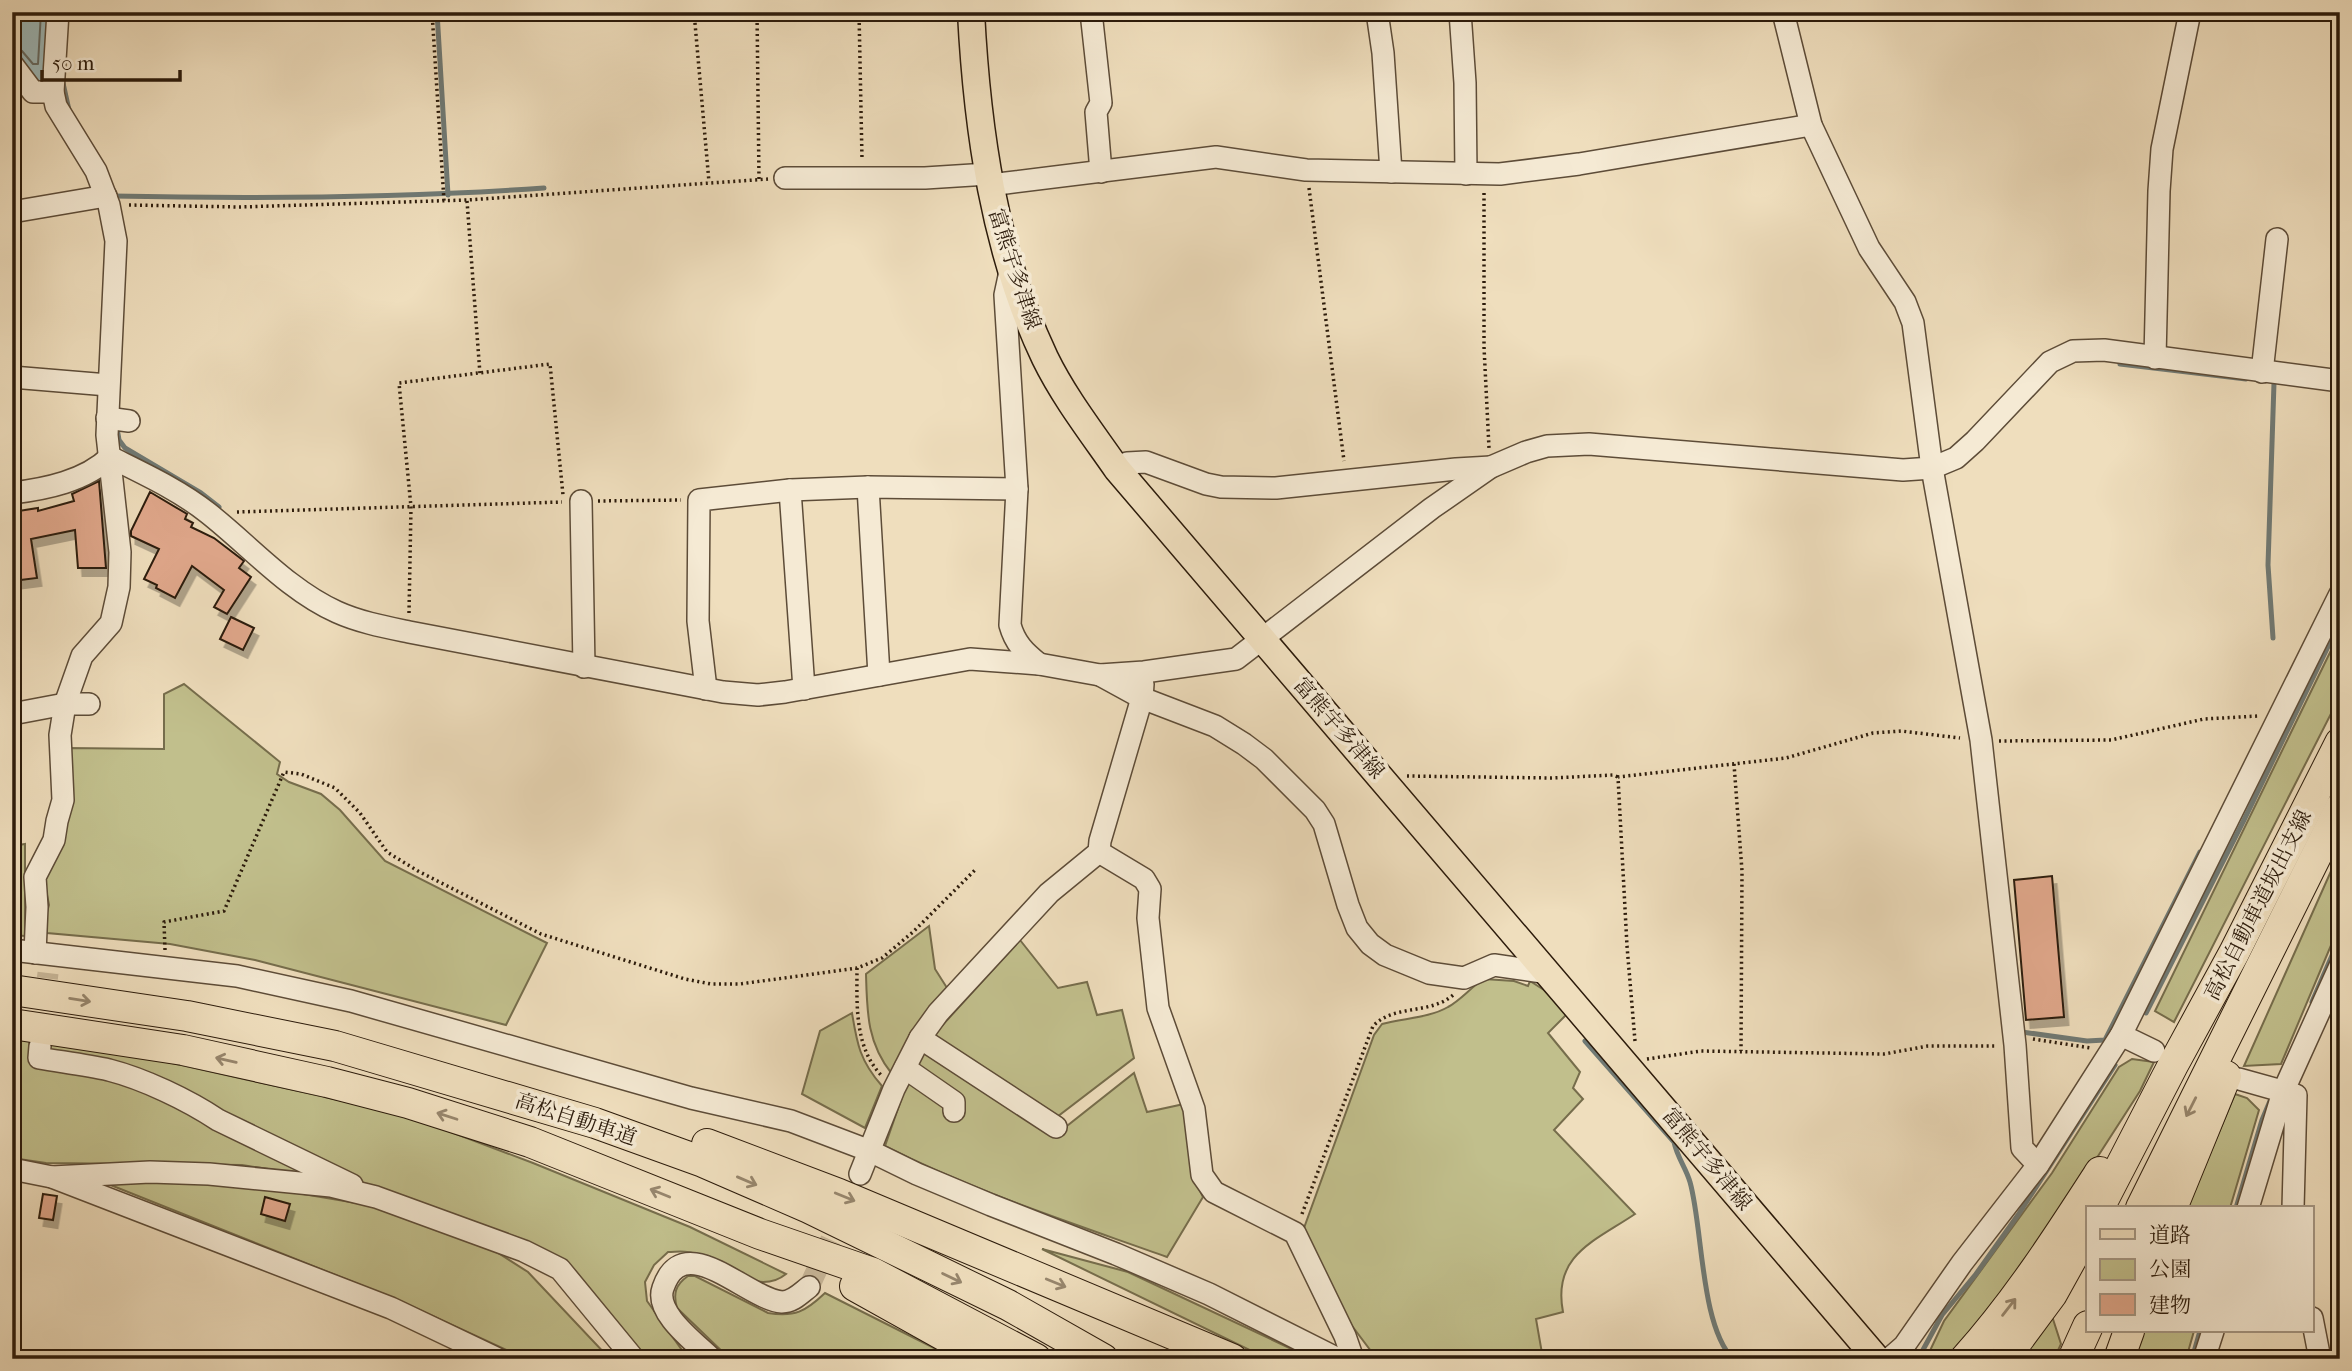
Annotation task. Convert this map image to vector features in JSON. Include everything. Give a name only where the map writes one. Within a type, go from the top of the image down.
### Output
[{"type":"highway","name":"高松自動車道坂出支線","points":[[2163,1058],[2234,953],[2340,743]]},
{"type":"highway","name":"高松自動車道坂出支線","points":[[2320,849],[2340,808]]},
{"type":"highway","points":[[2142,1206],[2320,849]]},
{"type":"highway","points":[[2173,1206],[2320,849]]},
{"type":"highway","name":"高松自動車道","points":[[12,990],[187,1016],[335,1046],[596,1123],[703,1163],[809,1208],[1009,1305],[1103,1359]]},
{"type":"highway","name":"高松自動車道","points":[[12,1024],[183,1050],[327,1082],[408,1103],[530,1142],[760,1234],[873,1273],[1036,1359]]},
{"type":"highway","points":[[335,1046],[482,1075],[618,1113],[839,1194],[1232,1359]]},
{"type":"highway","points":[[2100,1206],[2163,1058]]},
{"type":"highway","points":[[1965,1359],[2030,1279],[2163,1058]]},
{"type":"highway","points":[[2004,1359],[2052,1294],[2086,1233]]},
{"type":"highway","points":[[760,1234],[986,1359]]},
{"type":"highway","points":[[2073,1359],[2086,1330]]},
{"type":"highway","points":[[2119,1359],[2129,1332]]},
{"type":"main road","name":"富熊宇多津線","points":[[971,12],[978,98],[989,179],[1011,267],[1046,359],[1073,405],[1117,469],[1549,972],[1634,1067],[1877,1359]]},
{"type":"street","points":[[45,960],[35,877],[54,840],[64,800],[60,736],[65,704],[82,656],[111,623],[119,587],[120,552],[107,418],[116,241],[108,200],[96,171],[56,106],[53,92],[58,12]]},
{"type":"street","points":[[1091,12],[1101,103],[1096,112],[1101,172]]},
{"type":"street","points":[[1377,12],[1383,53],[1391,172]]},
{"type":"street","points":[[1460,12],[1475,175]]},
{"type":"street","points":[[1783,12],[1811,125],[1869,248],[1905,302],[1913,323],[1932,468],[1986,740],[2015,1041],[2022,1149],[2038,1165]]},
{"type":"street","points":[[2155,358],[2162,149],[2190,12]]},
{"type":"street","points":[[12,64],[33,92],[53,92]]},
{"type":"street","points":[[785,178],[989,179],[1101,172],[1216,157],[1306,170],[1475,175],[1579,164],[1811,125]]},
{"type":"street","points":[[12,212],[108,200]]},
{"type":"street","points":[[2262,372],[2277,239]]},
{"type":"street","points":[[1011,267],[1004,295],[1013,393],[1017,489],[1010,625],[1014,639],[1024,652],[1039,664]]},
{"type":"street","points":[[110,457],[174,490],[207,512],[285,579],[345,615],[409,632],[584,667],[706,689],[758,695],[970,659],[1039,664],[1100,675],[1144,672],[1236,659],[1432,508],[1491,467],[1547,446],[1589,444],[1903,470],[1932,468],[1956,458],[2050,362],[2073,351],[2104,350],[2340,381]]},
{"type":"street","points":[[12,377],[108,385]]},
{"type":"street","points":[[107,418],[129,421]]},
{"type":"street","points":[[12,493],[39,490],[95,471],[110,457]]},
{"type":"street","points":[[1117,469],[1127,463],[1146,462],[1192,481],[1221,487],[1276,488],[1491,467]]},
{"type":"street","points":[[706,689],[698,621],[699,500],[790,490],[868,487],[1017,489]]},
{"type":"street","points":[[868,487],[880,675]]},
{"type":"street","points":[[790,490],[804,689]]},
{"type":"street","points":[[572,502],[584,667]]},
{"type":"street","points":[[1889,1359],[1904,1346],[1962,1263],[2038,1165],[2121,1035],[2340,594]]},
{"type":"street","points":[[860,1174],[894,1088],[920,1038],[938,1013],[1049,893],[1099,852],[1142,698],[1144,672]]},
{"type":"street","points":[[1100,675],[1142,698],[1215,726],[1264,759],[1315,810],[1324,824],[1348,905],[1357,928],[1370,944],[1402,964],[1429,973],[1464,978],[1494,965],[1549,972]]},
{"type":"street","points":[[12,714],[65,704],[89,704]]},
{"type":"street","points":[[1099,852],[1144,879],[1150,889],[1148,918],[1158,1008],[1194,1109],[1202,1175],[1214,1192],[1295,1233],[1345,1336],[1353,1359]]},
{"type":"street","points":[[12,950],[45,960],[165,967],[237,976],[351,1001],[691,1098],[791,1121],[870,1151],[942,1185],[1209,1294],[1338,1359]]},
{"type":"street","points":[[2249,1206],[2278,1090],[2340,966]]},
{"type":"street","points":[[2121,1035],[2163,1058]]},
{"type":"street","points":[[920,1038],[1056,1127]]},
{"type":"street","points":[[40,1046],[39,1058],[108,1070],[130,1077],[200,1108],[218,1120],[376,1197]]},
{"type":"street","points":[[905,1068],[954,1102],[954,1111]]},
{"type":"street","points":[[2239,1079],[2296,1095],[2293,1206]]},
{"type":"street","points":[[12,1169],[52,1177],[391,1308],[499,1359]]},
{"type":"street","points":[[52,1177],[150,1172],[209,1174],[331,1186],[376,1197],[524,1251],[560,1269],[634,1359]]},
{"type":"street","points":[[712,1359],[668,1317],[662,1304],[661,1292],[666,1279],[676,1268],[688,1263],[703,1264],[771,1299],[783,1302],[794,1299],[809,1287]]},
{"type":"street","points":[[2314,1328],[2320,1359]]},
{"type":"street","points":[[2204,1359],[2213,1332]]},
{"type":"path","points":[[432,12],[443,197]]},
{"type":"path","points":[[694,12],[709,182]]},
{"type":"path","points":[[757,12],[760,179]]},
{"type":"path","points":[[859,12],[863,178]]},
{"type":"path","points":[[1306,170],[1347,481]]},
{"type":"path","points":[[1475,175],[1491,467]]},
{"type":"path","points":[[108,200],[240,207],[443,197],[467,200],[785,178]]},
{"type":"path","points":[[467,200],[480,374]]},
{"type":"path","points":[[409,632],[411,507],[399,383],[550,364],[572,502]]},
{"type":"path","points":[[207,512],[699,500]]},
{"type":"path","points":[[1385,781],[1395,776],[1618,777],[1786,758],[1873,733],[1901,731],[1986,740],[2111,740],[2204,719],[2262,716],[2286,706]]},
{"type":"path","points":[[1734,764],[1742,870],[1741,1051]]},
{"type":"path","points":[[165,967],[164,922],[224,911],[284,772],[301,774],[335,788],[360,813],[387,852],[418,872],[541,934],[685,979],[710,984],[740,984],[857,968],[882,958],[913,932],[975,870]]},
{"type":"path","points":[[1618,777],[1634,1067],[1650,1058],[1681,1053],[1741,1051],[1884,1054],[1928,1046],[2015,1041],[2091,1048],[2105,1059]]},
{"type":"path","points":[[857,968],[858,1024],[877,1071],[894,1088]]},
{"type":"path","points":[[1295,1233],[1373,1026],[1387,1015],[1444,1002],[1457,991],[1464,978]]},
{"type":"green space","points":[[2340,632],[2340,696],[2174,1022],[2155,1011]]},
{"type":"green space","points":[[184,684],[280,762],[277,774],[289,782],[321,794],[340,810],[385,861],[547,943],[506,1025],[255,960],[170,944],[47,933],[44,923],[49,905],[45,885],[67,748],[164,749],[164,694]]},
{"type":"green space","points":[[25,844],[25,936],[12,935],[12,846]]},
{"type":"green space","points":[[2340,851],[2340,924],[2281,1064],[2244,1066]]},
{"type":"green space","points":[[929,926],[935,969],[949,991],[916,1030],[892,1074],[873,1039],[868,1014],[866,974]]},
{"type":"green space","points":[[1020,940],[1058,988],[1087,982],[1097,1015],[1122,1010],[1134,1058],[1053,1120],[929,1040]]},
{"type":"green space","points":[[1484,979],[1514,981],[1528,986],[1530,981],[1544,990],[1567,1014],[1548,1033],[1580,1072],[1573,1088],[1583,1099],[1554,1130],[1635,1214],[1592,1242],[1570,1263],[1561,1293],[1563,1312],[1536,1319],[1543,1359],[1377,1359],[1337,1306],[1304,1228],[1374,1035],[1382,1024],[1441,1011]]},
{"type":"green space","points":[[852,1013],[861,1052],[882,1086],[865,1128],[802,1094],[820,1031]]},
{"type":"green space","points":[[12,1035],[100,1047],[406,1115],[690,1227],[786,1274],[775,1280],[752,1281],[692,1253],[668,1252],[654,1265],[645,1282],[647,1301],[682,1350],[692,1359],[642,1359],[543,1250],[516,1237],[395,1197],[320,1177],[242,1165],[46,1163],[12,1158]]},
{"type":"green space","points":[[925,1049],[1058,1133],[1134,1073],[1147,1112],[1184,1104],[1194,1178],[1203,1197],[1167,1257],[989,1192],[885,1146],[910,1074]]},
{"type":"green space","points":[[2132,1059],[2154,1062],[2140,1091],[2060,1215],[2008,1289],[1947,1359],[1926,1359],[1944,1321],[2052,1173],[2119,1067]]},
{"type":"green space","points":[[2235,1094],[2247,1098],[2259,1110],[2231,1206],[2188,1206]]},
{"type":"green space","points":[[93,1178],[214,1179],[380,1207],[495,1251],[528,1272],[610,1359],[526,1359],[398,1300]]},
{"type":"green space","points":[[1042,1249],[1128,1272],[1313,1359],[1268,1359]]},
{"type":"green space","points":[[688,1276],[695,1276],[768,1313],[799,1312],[825,1293],[956,1359],[730,1359],[677,1308],[676,1290]]},
{"type":"green space","points":[[2052,1316],[2061,1344],[2054,1359],[2015,1359]]},
{"type":"green space","points":[[2141,1332],[2194,1332],[2186,1359],[2132,1359]]},
{"type":"water","points":[[12,12],[48,12],[44,88],[35,85],[12,52]]},
{"type":"building","points":[[99,481],[106,568],[78,568],[75,530],[31,539],[37,578],[12,581],[12,512],[38,508],[38,511],[74,501],[72,494]]},
{"type":"building","points":[[150,492],[187,514],[185,519],[193,523],[191,527],[214,538],[244,561],[239,568],[251,577],[227,614],[214,607],[224,590],[192,566],[175,598],[144,579],[159,549],[131,536],[131,531]]},
{"type":"building","points":[[231,617],[254,628],[243,650],[220,639]]},
{"type":"building","points":[[2052,876],[2064,1017],[2026,1020],[2014,880]]},
{"type":"building","points":[[43,1194],[57,1196],[53,1220],[39,1218]]},
{"type":"building","points":[[265,1197],[290,1204],[285,1221],[261,1214]]},
{"type":"waterway","points":[[437,12],[448,195]]},
{"type":"waterway","points":[[63,83],[69,110]]},
{"type":"waterway","points":[[113,196],[329,197],[544,188]]},
{"type":"waterway","points":[[2120,364],[2246,379]]},
{"type":"waterway","points":[[2273,638],[2268,565],[2274,383]]},
{"type":"waterway","points":[[117,428],[119,440],[125,448],[201,493],[219,507]]},
{"type":"waterway","points":[[2146,1013],[2340,622]]},
{"type":"waterway","points":[[2022,1032],[2087,1041],[2105,1040],[2200,852]]},
{"type":"waterway","points":[[2312,1002],[2340,937]]},
{"type":"waterway","points":[[1585,1041],[1674,1142],[1690,1182],[1714,1323],[1722,1344],[1733,1359]]},
{"type":"waterway","points":[[1918,1359],[1942,1315],[1976,1274],[2018,1215],[2115,1065]]},
{"type":"waterway","points":[[2237,1206],[2270,1101]]},
{"type":"waterway","points":[[2192,1359],[2200,1332]]},
{"type":"tunnel","points":[[40,1040],[48,973]]},
{"type":"tunnel","points":[[809,1287],[844,1211]]}]
